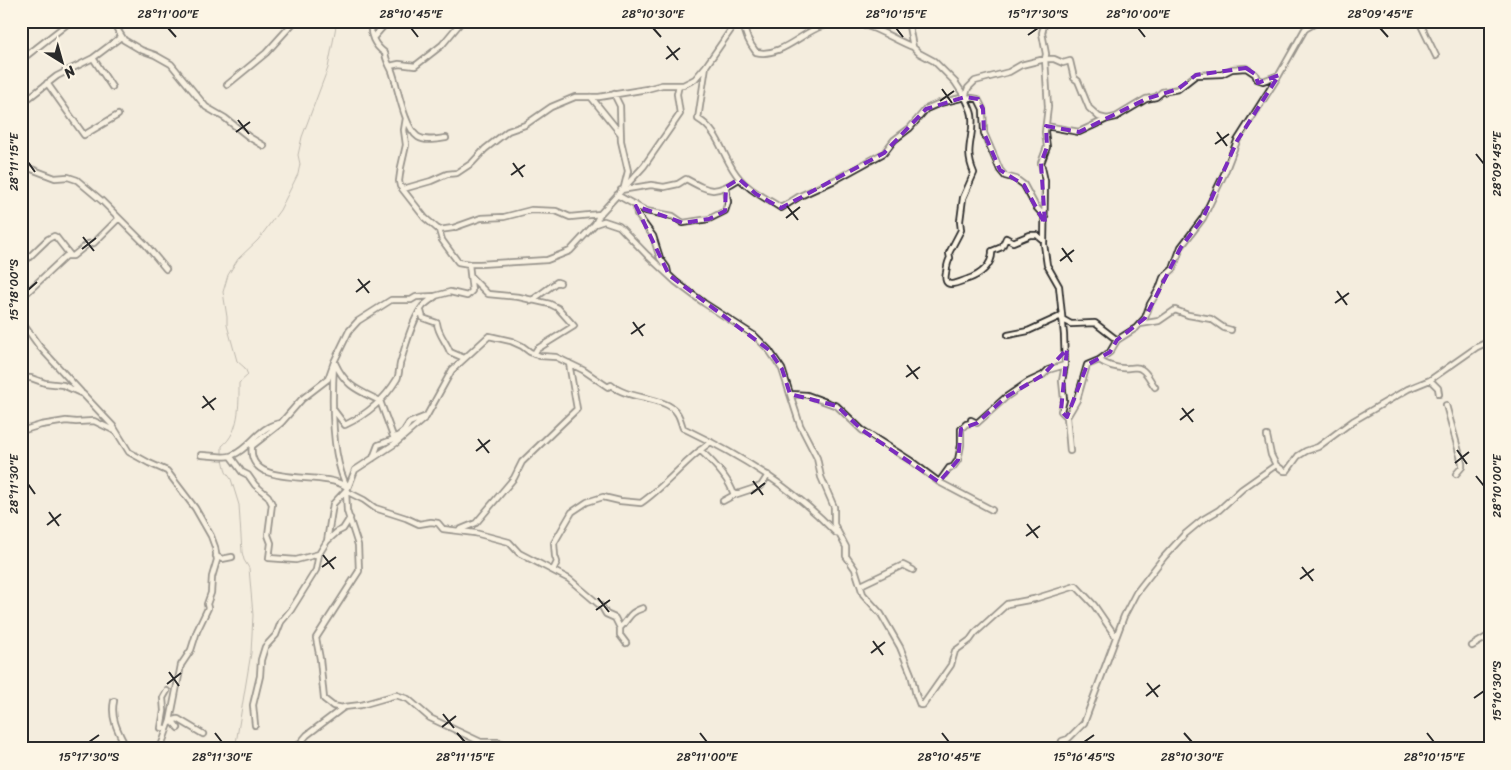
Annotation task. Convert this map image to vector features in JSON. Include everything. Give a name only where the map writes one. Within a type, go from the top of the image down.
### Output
[{"type":"street","points":[[21,60],[71,21]]},
{"type":"street","points":[[112,21],[121,37],[132,46],[171,64],[206,107],[264,146]]},
{"type":"street","points":[[117,29],[128,21]]},
{"type":"street","points":[[227,85],[266,53],[294,21]]},
{"type":"street","points":[[372,21],[370,25],[373,38],[385,53],[406,118],[418,137],[428,140],[446,138]]},
{"type":"street","points":[[373,38],[388,21]]},
{"type":"street","points":[[390,66],[399,64],[415,66],[442,45],[462,21]]},
{"type":"street","points":[[406,118],[404,130],[406,145],[399,181],[425,218],[439,230],[442,240],[458,262],[469,264],[547,260],[570,251],[594,224],[600,214],[644,166],[680,114],[677,94],[679,85],[684,86],[706,66],[737,21]]},
{"type":"street","points":[[745,21],[743,27],[750,44],[756,52],[761,53],[776,51],[823,26],[850,22],[866,23],[898,42],[913,46]]},
{"type":"street","points":[[908,21],[913,46],[919,53],[934,61],[955,82],[972,112],[972,134],[968,149],[969,162],[974,173],[963,198],[960,221],[961,230],[954,241],[949,253],[950,258],[946,264],[945,277],[948,282],[952,285],[975,278],[989,263],[992,251],[1002,247],[1006,238],[1013,242],[1030,235],[1037,235],[1044,241]]},
{"type":"street","points":[[1045,21],[1042,33],[1046,54],[1044,59],[1048,107],[1046,126],[1047,147],[1041,163],[1045,181],[1044,241],[1047,265],[1058,286],[1062,317],[1065,365],[1062,381],[1064,400],[1061,410],[1067,418],[1070,451]]},
{"type":"street","points":[[1067,418],[1077,400],[1087,365],[1099,360],[1110,352],[1117,340],[1146,318],[1150,304],[1163,278],[1173,269],[1181,247],[1203,218],[1226,172],[1238,141],[1305,29],[1319,21]]},
{"type":"street","points":[[1419,21],[1436,56]]},
{"type":"street","points":[[21,104],[46,83],[93,58],[121,37]]},
{"type":"street","points":[[93,58],[112,87]]},
{"type":"street","points":[[965,97],[968,88],[975,81],[1009,72],[1021,65],[1054,58],[1062,63],[1070,61],[1074,78],[1078,81],[1089,108],[1099,116],[1107,119]]},
{"type":"street","points":[[706,66],[698,119],[707,124],[739,178],[756,194],[782,208],[800,196],[835,180],[884,153],[894,140],[910,128],[926,109],[940,103],[965,97],[978,99],[983,110],[984,133],[1000,170],[1005,176],[1016,179],[1024,185],[1036,207],[1045,217]]},
{"type":"street","points":[[1046,126],[1079,132],[1107,119],[1116,117],[1146,99],[1156,97],[1162,92],[1178,89],[1196,75],[1222,74],[1232,69],[1246,68],[1255,74],[1257,79],[1263,81],[1279,75]]},
{"type":"street","points":[[46,83],[84,135],[118,115]]},
{"type":"street","points":[[403,189],[447,174],[457,173],[472,163],[485,149],[508,131],[525,125],[551,107],[575,97],[614,94],[647,89],[662,84],[684,86]]},
{"type":"street","points":[[614,94],[620,106],[622,150],[628,171],[623,189]]},
{"type":"street","points":[[591,97],[622,136]]},
{"type":"street","points":[[21,165],[55,178],[68,177],[77,180],[102,201],[146,245],[166,269]]},
{"type":"street","points":[[623,189],[651,185],[664,187],[678,184],[686,179],[709,191],[726,187],[739,178]]},
{"type":"street","points":[[617,195],[646,211],[673,216],[683,223],[709,218],[724,211],[728,202],[726,187]]},
{"type":"street","points":[[636,206],[637,214],[653,236],[660,258],[667,268],[669,275]]},
{"type":"street","points":[[439,230],[453,228],[481,218],[504,217],[531,210],[556,211],[570,217],[600,214]]},
{"type":"street","points":[[21,298],[66,256],[73,256],[88,244],[94,243],[119,218]]},
{"type":"street","points":[[594,224],[604,220],[619,226],[669,275],[704,303],[754,336],[769,350],[782,369],[800,425],[817,458],[821,477],[834,507],[834,524],[846,547],[846,556],[855,569],[863,594],[881,614],[900,647],[921,705],[951,665],[955,651],[970,640],[975,633],[1007,604],[1034,599],[1076,586],[1094,605],[1116,637]]},
{"type":"street","points":[[21,265],[54,236],[70,255]]},
{"type":"street","points":[[469,264],[472,291],[467,296],[450,292],[437,296],[416,297],[411,300],[391,300],[358,321],[349,331],[328,379],[302,399],[281,423],[252,446],[251,455],[256,466],[268,473],[333,481],[376,508],[420,524],[438,523],[443,529],[475,533],[509,542],[519,553],[569,579],[602,607],[606,614],[615,618],[620,628],[620,635],[626,643]]},
{"type":"street","points":[[470,276],[488,294],[518,296],[531,301],[550,304],[558,308],[574,326],[537,349],[534,354]]},
{"type":"street","points":[[531,301],[557,282],[560,284]]},
{"type":"street","points":[[332,408],[345,425],[374,407],[380,401],[398,379],[399,368],[406,346],[421,310],[437,296]]},
{"type":"street","points":[[421,310],[423,318],[437,323],[440,334],[450,352],[464,358]]},
{"type":"street","points":[[1140,324],[1159,320],[1175,310],[1188,315],[1210,319],[1231,330]]},
{"type":"street","points":[[1062,317],[1071,324],[1095,323],[1117,340]]},
{"type":"street","points":[[1008,336],[1028,332],[1062,317]]},
{"type":"street","points":[[21,320],[39,346],[117,432],[129,452],[167,471],[195,508],[208,529],[215,546],[216,556],[208,608],[197,631],[192,650],[181,665],[170,721],[160,749]]},
{"type":"street","points":[[343,708],[333,706],[324,699],[316,638],[359,572],[358,545],[347,511],[347,490],[355,470],[396,443],[426,416],[452,370],[490,336],[512,341],[534,354],[556,357],[608,387],[611,385],[623,393],[661,402],[677,411],[683,428],[712,442],[768,475],[806,504],[839,536]]},
{"type":"street","points":[[1267,436],[1271,455],[1276,465],[1287,471],[1298,456],[1318,447],[1352,421],[1396,396],[1430,380],[1477,347],[1490,341]]},
{"type":"street","points":[[1099,360],[1108,366],[1137,367],[1142,369],[1156,387]]},
{"type":"street","points":[[334,362],[341,377],[352,386],[380,401],[394,439]]},
{"type":"street","points":[[334,362],[332,408],[339,471],[347,490]]},
{"type":"street","points":[[456,532],[476,523],[514,478],[522,462],[577,409],[569,363]]},
{"type":"street","points":[[939,482],[949,468],[953,467],[958,460],[961,445],[961,429],[971,423],[971,420],[977,423],[1006,397],[1028,382],[1043,375],[1048,370],[1065,365]]},
{"type":"street","points":[[21,378],[31,378],[46,383],[63,385],[83,394]]},
{"type":"street","points":[[1430,380],[1438,388],[1440,394]]},
{"type":"street","points":[[790,394],[807,395],[838,406],[862,430],[911,460],[939,482],[992,510]]},
{"type":"street","points":[[1446,405],[1462,463],[1462,467],[1456,474]]},
{"type":"street","points":[[373,458],[378,445],[394,439],[404,431],[409,423],[426,416]]},
{"type":"street","points":[[21,430],[55,422],[94,421],[117,432]]},
{"type":"street","points":[[201,455],[231,456],[243,449],[271,424],[281,423]]},
{"type":"street","points":[[553,570],[558,562],[555,556],[554,543],[572,512],[586,502],[603,497],[641,503],[657,492],[700,450],[712,442]]},
{"type":"street","points":[[700,450],[715,465],[732,489],[734,495]]},
{"type":"street","points":[[231,456],[242,472],[248,474],[255,485],[268,496],[272,504],[268,535],[271,543],[269,558],[296,560],[319,554]]},
{"type":"street","points":[[1059,749],[1062,741],[1068,739],[1084,723],[1124,616],[1136,593],[1184,535],[1202,520],[1219,510],[1242,488],[1276,465]]},
{"type":"street","points":[[723,501],[734,495],[761,486],[768,475]]},
{"type":"street","points":[[255,725],[253,705],[265,647],[276,635],[280,622],[291,610],[316,570],[319,554],[326,541],[333,504],[347,490]]},
{"type":"street","points":[[326,541],[344,529],[350,518]]},
{"type":"street","points":[[216,556],[222,559],[232,557]]},
{"type":"street","points":[[861,585],[903,565],[913,570]]},
{"type":"street","points":[[620,628],[628,616],[634,611],[643,608]]},
{"type":"street","points":[[1472,646],[1490,635]]},
{"type":"street","points":[[167,691],[163,698],[164,711],[161,728],[167,728]]},
{"type":"street","points":[[295,749],[307,735],[343,708],[396,695],[408,699],[430,718],[481,742],[498,742],[520,749]]},
{"type":"street","points":[[114,701],[112,709],[115,722],[128,749]]},
{"type":"street","points":[[170,721],[178,718],[203,734]]},
{"type":"street","points":[[170,721],[178,728]]},
{"type":"highlighted area","points":[[1246,68],[1255,74],[1258,83],[1279,75],[1237,141],[1203,218],[1181,247],[1145,318],[1117,340],[1110,352],[1087,365],[1067,417],[1061,411],[1067,349],[1043,375],[1006,397],[977,423],[961,429],[958,460],[939,482],[862,430],[837,406],[790,394],[782,369],[769,350],[669,275],[636,206],[683,223],[709,219],[725,211],[726,187],[739,179],[756,194],[781,208],[884,153],[926,109],[965,97],[978,99],[983,109],[984,133],[1000,170],[1024,185],[1045,224],[1041,163],[1047,147],[1046,126],[1079,132],[1146,99],[1178,89],[1196,75]]},
{"type":"waterway","points":[[222,455],[222,446],[232,433],[237,417],[239,383],[248,375],[245,368],[237,361],[227,325],[223,292],[228,275],[238,259],[258,240],[280,210],[298,174],[300,164],[298,155],[302,137],[328,68],[337,21]]},
{"type":"waterway","points":[[223,459],[239,505],[242,552],[249,568],[253,615],[251,653],[235,749]]}]
